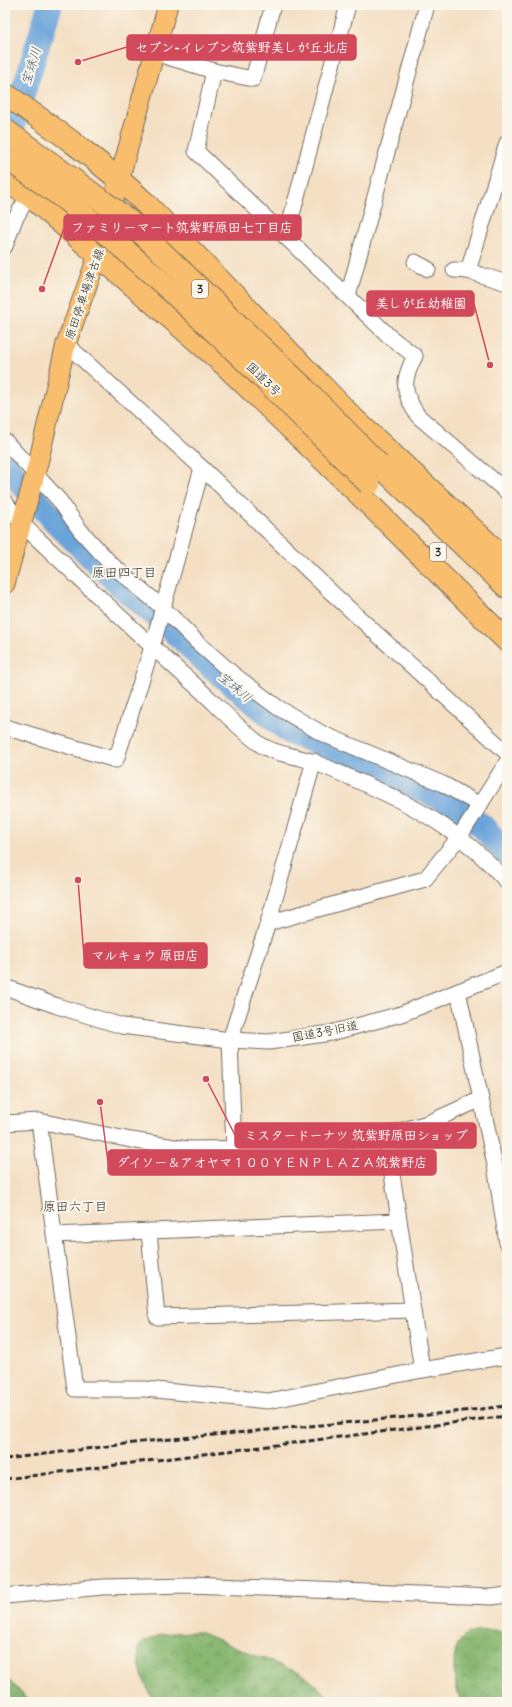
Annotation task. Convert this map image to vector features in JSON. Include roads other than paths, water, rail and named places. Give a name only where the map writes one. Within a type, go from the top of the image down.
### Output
[{"type":"highway","points":[[5,94],[60,132],[120,179],[371,435],[507,561]]},
{"type":"highway","name":"国道3号","points":[[5,130],[128,220],[304,388],[379,465],[507,587]]},
{"type":"highway","name":"国道3号","points":[[5,157],[65,200],[189,307],[288,402],[364,489],[507,621]]},
{"type":"highway","points":[[13,181],[65,200]]},
{"type":"highway","points":[[13,181],[226,366],[338,475],[364,489],[507,641]]},
{"type":"main road","name":"原田停車場津古線","points":[[5,584],[35,474],[66,344],[98,256],[168,5]]},
{"type":"street","points":[[155,53],[214,70],[253,79],[273,5]]},
{"type":"street","points":[[286,237],[348,5]]},
{"type":"street","points":[[348,296],[427,5]]},
{"type":"street","points":[[214,70],[196,151],[390,337],[415,356],[407,372],[405,388],[408,401],[418,416],[507,492]]},
{"type":"street","points":[[507,144],[461,270],[507,284]]},
{"type":"street","points":[[5,246],[15,219],[13,181]]},
{"type":"street","points":[[66,344],[202,468],[332,593],[507,753]]},
{"type":"street","points":[[5,441],[59,500],[80,530],[111,564],[163,608],[197,642],[233,674],[277,707],[323,734],[442,784],[480,805]]},
{"type":"street","points":[[5,727],[116,760],[152,648],[202,468]]},
{"type":"street","points":[[5,502],[22,524],[152,648],[262,746],[290,756],[314,761],[382,791],[423,812],[460,836],[495,868],[507,882]]},
{"type":"street","points":[[234,1149],[230,1040],[268,923],[314,761]]},
{"type":"street","points":[[268,923],[425,879],[460,836],[507,762]]},
{"type":"street","name":"国道3号旧道","points":[[5,987],[57,1006],[122,1026],[230,1040],[269,1042],[331,1033],[401,1014],[507,972]]},
{"type":"street","points":[[458,991],[481,1099],[501,1167],[507,1242]]},
{"type":"street","points":[[5,1123],[39,1121],[131,1140],[187,1149],[290,1148],[386,1135],[428,1123],[481,1099]]},
{"type":"street","points":[[39,1121],[75,1390],[145,1389],[268,1401],[422,1370],[507,1356]]},
{"type":"street","points":[[386,1135],[422,1370]]},
{"type":"street","points":[[54,1235],[399,1222]]},
{"type":"street","points":[[149,1232],[158,1317],[413,1310]]},
{"type":"street","points":[[5,1596],[103,1587],[188,1585],[492,1597],[507,1595]]},
{"type":"waterway","name":"宝珠川","points":[[5,151],[50,5]]},
{"type":"waterway","name":"宝珠川","points":[[5,463],[11,472],[56,522],[122,587],[168,626],[214,669],[291,733],[332,748],[451,803],[481,825],[507,853]]},
{"type":"railway","points":[[5,1459],[150,1441],[428,1415],[507,1406]]},
{"type":"railway","points":[[5,1479],[507,1416]]},
{"type":"place","name":"セブン-イレブン筑紫野美しが丘北店","points":[[78,62]]},
{"type":"place","name":"ファミリーマート筑紫野原田七丁目店","points":[[42,289]]},
{"type":"place","name":"美しが丘幼稚園","points":[[490,365]]},
{"type":"place","name":"マルキョウ 原田店","points":[[78,880]]},
{"type":"place","name":"ミスタードーナツ 筑紫野原田ショップ","points":[[206,1079]]},
{"type":"place","name":"ダイソー＆アオヤマ１００ＹＥＮＰＬＡＺＡ筑紫野店","points":[[100,1102]]},
{"type":"district","name":"原田四丁目","points":[[124,572]]},
{"type":"district","name":"原田六丁目","points":[[75,1206]]}]
